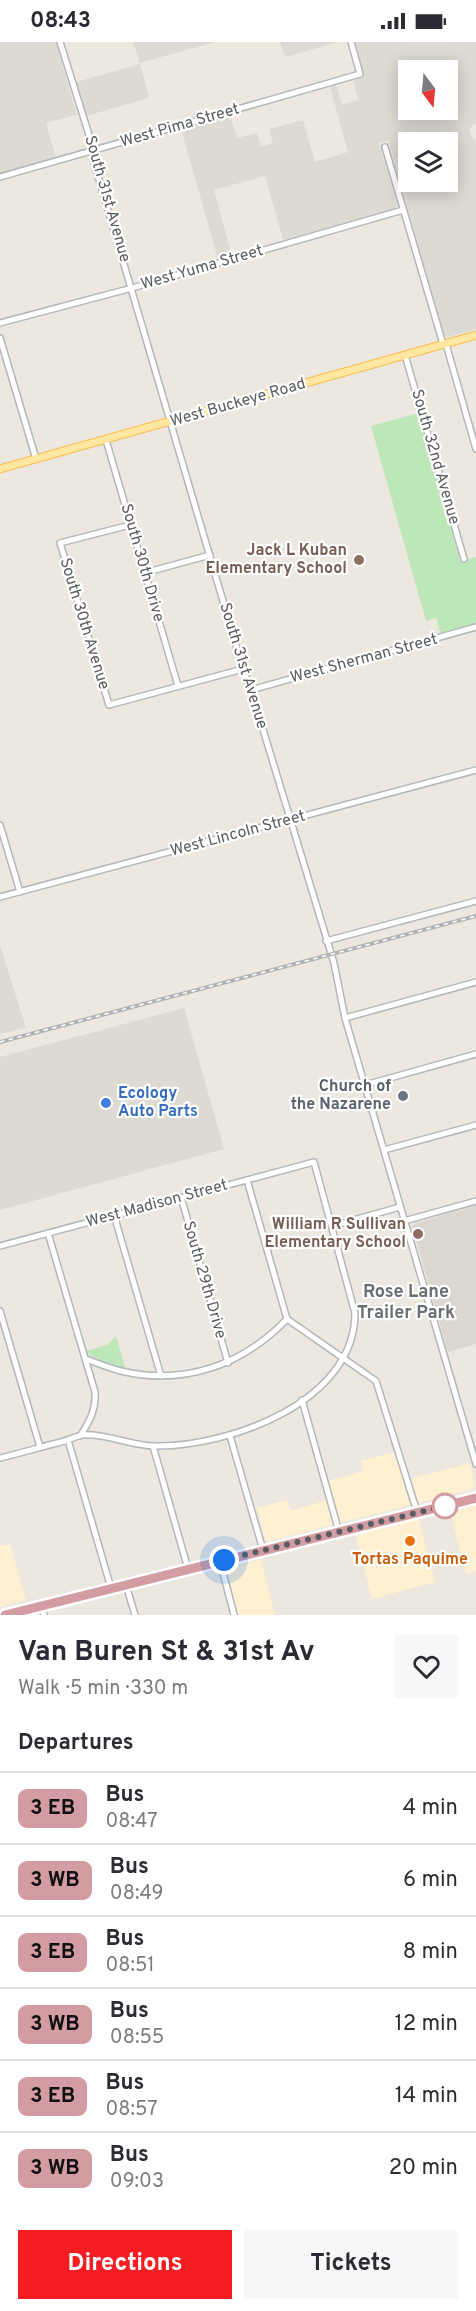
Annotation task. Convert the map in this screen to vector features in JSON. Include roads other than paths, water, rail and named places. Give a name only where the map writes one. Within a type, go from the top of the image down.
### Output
[{"type":"main road","name":"West Buckeye Road","points":[[0,469],[476,335]]},
{"type":"main road","points":[[5,1615],[476,1498]]},
{"type":"street","name":"South 31st Avenue","points":[[60,42],[243,669],[334,963],[345,1018],[476,1464]]},
{"type":"street","name":"West Pima Street","points":[[0,177],[360,74],[351,42]]},
{"type":"street","points":[[385,147],[476,449]]},
{"type":"street","name":"West Yuma Street","points":[[0,323],[132,288],[403,210]]},
{"type":"street","points":[[0,338],[36,459]]},
{"type":"street","name":"South 32nd Avenue","points":[[405,355],[464,559]]},
{"type":"street","name":"South 30th Drive","points":[[106,440],[178,687]]},
{"type":"street","name":"South 30th Avenue","points":[[130,525],[60,543],[109,705],[178,687]]},
{"type":"street","points":[[144,573],[210,555]]},
{"type":"street","name":"West Sherman Street","points":[[251,690],[476,627]]},
{"type":"street","points":[[178,687],[243,669]]},
{"type":"street","name":"West Lincoln Street","points":[[0,897],[476,770]]},
{"type":"street","points":[[0,825],[20,892]]},
{"type":"street","points":[[326,941],[476,901]]},
{"type":"street","points":[[345,1018],[476,982]]},
{"type":"street","points":[[365,1084],[476,1054]]},
{"type":"street","points":[[384,1150],[476,1125]]},
{"type":"street","name":"West Madison Street","points":[[0,1246],[314,1162],[332,1226]]},
{"type":"street","points":[[247,1180],[287,1318],[376,1381],[417,1512]]},
{"type":"street","name":"South 29th Drive","points":[[181,1197],[228,1363]]},
{"type":"street","points":[[404,1221],[476,1201]]},
{"type":"street","points":[[0,1458],[81,1435],[153,1446],[208,1442],[268,1421],[302,1400],[318,1388],[343,1359],[353,1337],[355,1313],[332,1226],[400,1207]]},
{"type":"street","points":[[114,1215],[161,1376]]},
{"type":"street","points":[[48,1233],[95,1392],[92,1418],[81,1435]]},
{"type":"street","points":[[0,1311],[40,1447]]},
{"type":"street","points":[[86,1359],[122,1371],[161,1376],[195,1374],[228,1363],[253,1349],[271,1336],[287,1318]]},
{"type":"street","points":[[302,1400],[339,1532]]},
{"type":"street","points":[[230,1436],[263,1550]]},
{"type":"street","points":[[68,1440],[111,1588]]},
{"type":"street","points":[[153,1446],[188,1569]]},
{"type":"street","points":[[220,1561],[234,1615]]},
{"type":"street","points":[[126,1585],[135,1615]]},
{"type":"street","points":[[42,1606],[44,1615]]},
{"type":"railway","points":[[0,1042],[476,916]]},
{"type":"place","name":"Jack L Kuban Elementary School","points":[[359,560]]},
{"type":"place","name":"Church of the Nazarene","points":[[403,1096]]},
{"type":"place","name":"Ecology Auto Parts","points":[[106,1103]]},
{"type":"place","name":"William R Sullivan Elementary School","points":[[418,1234]]},
{"type":"place","name":"Tortas Paquime","points":[[410,1541]]},
{"type":"district","name":"Rose Lane Trailer Park","points":[[406,1302]]}]
